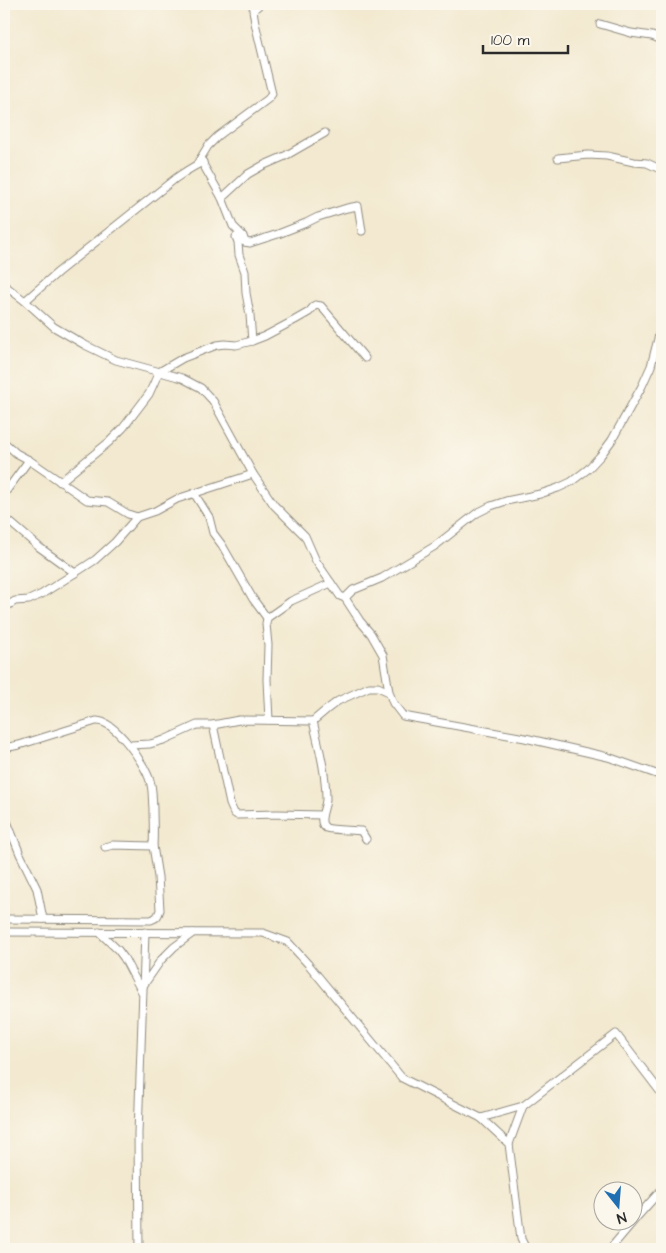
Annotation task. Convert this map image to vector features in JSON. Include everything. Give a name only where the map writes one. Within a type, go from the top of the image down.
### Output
[{"type":"street","points":[[197,164],[208,146],[218,136],[272,94],[253,10],[260,4]]},
{"type":"street","points":[[600,24],[662,40]]},
{"type":"street","points":[[222,198],[248,174],[285,156],[325,133]]},
{"type":"street","points":[[558,158],[588,155],[607,156],[647,163],[662,170]]},
{"type":"street","points":[[25,301],[113,227],[176,178],[203,162],[222,198],[233,226],[243,236],[245,242]]},
{"type":"street","points":[[252,341],[245,272],[239,255],[236,237],[250,243],[278,234],[318,217],[358,206],[362,231]]},
{"type":"street","points":[[4,286],[25,301],[54,327],[85,346],[116,360],[182,378],[201,388],[213,400],[253,474],[274,505],[305,536],[316,561],[340,596],[345,598],[371,634],[383,655],[389,692],[393,703],[403,716],[525,738],[608,756],[662,776]]},
{"type":"street","points":[[60,482],[109,442],[123,428],[149,394],[159,372],[183,358],[217,345],[236,345],[265,336],[309,312],[315,305],[321,306],[365,358]]},
{"type":"street","points":[[345,598],[353,590],[382,578],[435,546],[477,513],[506,501],[558,488],[571,482],[588,469],[612,440],[642,386],[651,366],[662,323]]},
{"type":"street","points":[[4,442],[87,500],[108,502],[137,517]]},
{"type":"street","points":[[4,494],[30,460]]},
{"type":"street","points":[[4,608],[15,600],[29,600],[42,594],[95,560],[137,517],[155,511],[177,499],[253,474]]},
{"type":"street","points":[[194,494],[210,517],[213,532],[253,599],[267,618]]},
{"type":"street","points":[[4,517],[39,547],[75,573]]},
{"type":"street","points":[[269,720],[267,618],[291,601],[331,583]]},
{"type":"street","points":[[130,745],[142,745],[164,740],[197,725],[213,725],[239,720],[313,721],[338,700],[364,688],[378,687],[389,692]]},
{"type":"street","points":[[4,748],[96,721],[101,721],[111,727],[130,745],[150,781],[153,846],[158,877],[160,910],[155,919],[151,920],[4,919]]},
{"type":"street","points":[[313,721],[322,757],[326,790],[326,806],[322,815],[323,825],[327,828],[361,831],[366,839]]},
{"type":"street","points":[[213,725],[230,804],[234,813],[237,815],[322,815]]},
{"type":"street","points":[[4,814],[37,889],[43,919]]},
{"type":"street","points":[[105,847],[114,845],[153,846]]},
{"type":"street","points":[[4,932],[263,933],[288,942],[402,1078],[481,1118],[509,1144]]},
{"type":"street","points":[[99,932],[124,958],[142,990]]},
{"type":"street","points":[[139,1249],[138,1134],[145,932]]},
{"type":"street","points":[[142,990],[161,960],[174,947],[194,932]]},
{"type":"street","points":[[481,1118],[523,1106],[616,1034],[662,1094]]},
{"type":"street","points":[[523,1106],[509,1144],[521,1240],[526,1249]]},
{"type":"street","points":[[610,1249],[662,1190]]}]
